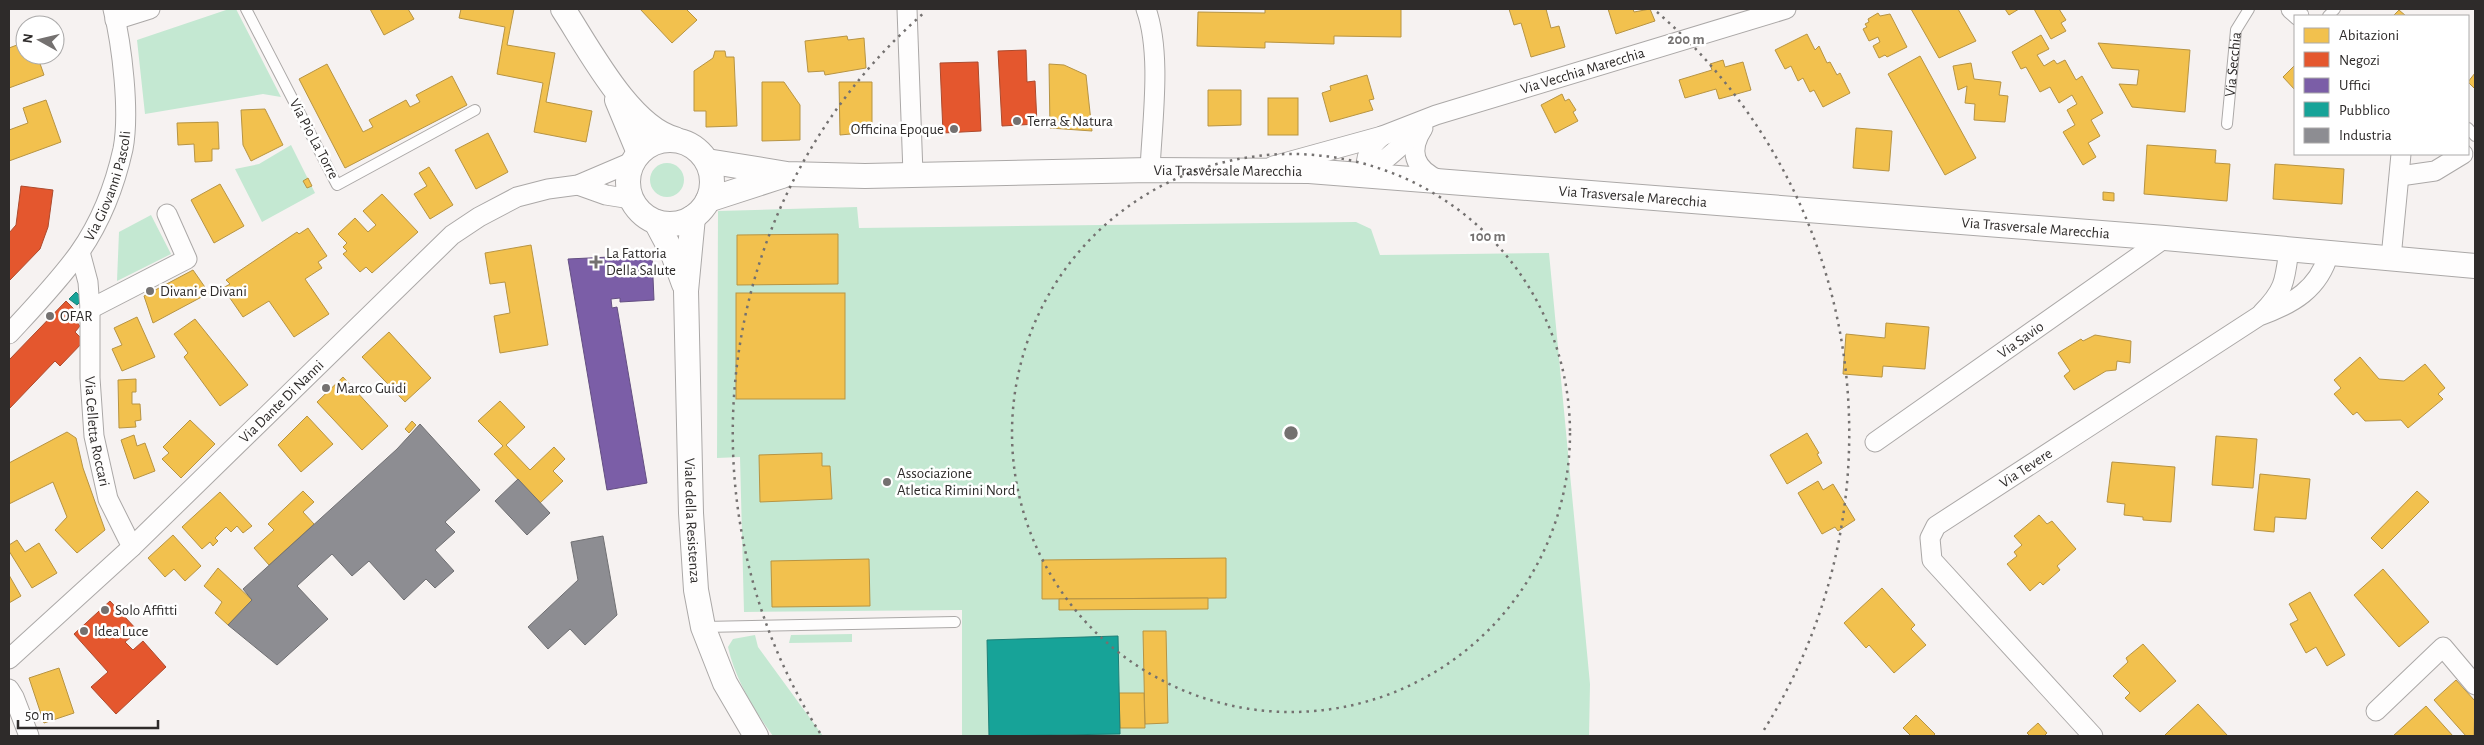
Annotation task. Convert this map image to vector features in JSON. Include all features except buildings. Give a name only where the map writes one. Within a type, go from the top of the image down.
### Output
[{"type":"street","points":[[114,14],[150,9]]},
{"type":"street","points":[[563,9],[611,84],[624,100],[660,135],[675,139],[688,143],[699,151],[707,161],[712,187],[700,208],[681,222],[669,224],[656,222],[638,209],[631,199],[628,186],[635,158],[649,144],[661,140],[675,139]]},
{"type":"street","points":[[906,9],[913,174]]},
{"type":"street","points":[[1146,9],[1150,24],[1154,64],[1150,170]]},
{"type":"street","name":"Via Vecchia Marecchia","points":[[1257,170],[1382,136],[1436,115],[1786,9]]},
{"type":"street","name":"Via Giovanni Pascoli","points":[[9,334],[80,252],[105,208],[123,148],[123,63],[114,14]]},
{"type":"street","points":[[611,84],[635,158]]},
{"type":"street","name":"Via Vecchia Marecchia","points":[[1366,174],[1382,164],[1404,142],[1422,129],[1436,115]]},
{"type":"street","name":"Via Vecchia Marecchia","points":[[1422,129],[1414,143],[1414,154],[1426,175],[1439,180]]},
{"type":"street","points":[[1366,174],[1365,161],[1372,144],[1382,136]]},
{"type":"street","points":[[2391,258],[2401,155]]},
{"type":"street","points":[[2400,176],[2435,171],[2461,155]]},
{"type":"street","name":"Via Dante Di Nanni","points":[[9,680],[12,670],[9,660],[132,547],[452,235],[479,217],[517,197],[548,189],[578,185],[635,158]]},
{"type":"street","name":"Via Trasversale Marecchia","points":[[707,161],[787,174],[1150,170],[1257,170],[1366,174],[2165,238],[2475,266]]},
{"type":"street","name":"Via Trasversale Marecchia","points":[[700,208],[787,174]]},
{"type":"street","name":"Via Dante Di Nanni","points":[[578,185],[606,195],[631,199]]},
{"type":"street","name":"Viale della Resistenza","points":[[700,208],[686,291],[691,513],[696,590],[703,627],[725,683],[756,736]]},
{"type":"street","points":[[90,309],[187,259],[167,214]]},
{"type":"street","name":"Viale della Resistenza","points":[[656,222],[673,254],[686,291]]},
{"type":"street","name":"Via Savio","points":[[1875,442],[2165,238]]},
{"type":"street","points":[[2259,316],[2272,302],[2284,284],[2289,249]]},
{"type":"street","name":"Via Celletta Roccari","points":[[80,252],[88,282],[90,378],[94,436],[108,499],[132,547]]},
{"type":"street","name":"Via Tevere","points":[[2090,735],[1932,560],[1930,538],[1936,526],[2259,316],[2279,309],[2304,294],[2322,274],[2330,253]]},
{"type":"street","points":[[2376,711],[2444,648],[2475,685]]},
{"type":"street","points":[[9,689],[14,697],[28,736]]},
{"type":"lane","name":"Via Pio La Torre","points":[[246,9],[337,185],[475,110]]},
{"type":"lane","name":"Via Secchia","points":[[2227,124],[2236,30],[2249,9]]},
{"type":"lane","points":[[703,627],[955,622]]},
{"type":"green space","points":[[229,9],[236,9],[281,97],[263,94],[145,114],[137,40]]},
{"type":"green space","points":[[291,145],[315,193],[262,222],[235,169],[259,164]]},
{"type":"green space","points":[[667,163],[679,168],[684,180],[679,192],[667,197],[655,192],[650,180],[655,168]]},
{"type":"green space","points":[[857,207],[859,228],[1356,222],[1371,229],[1380,255],[1549,253],[1590,684],[1589,736],[962,736],[962,610],[744,612],[740,457],[717,458],[718,211]]},
{"type":"green space","points":[[151,215],[171,254],[117,281],[119,232]]},
{"type":"green space","points":[[852,634],[852,642],[789,643],[791,635]]},
{"type":"green space","points":[[755,635],[758,647],[823,736],[773,736],[766,726],[740,682],[728,647],[733,639]]},
{"type":"place","name":"Terra & Natura","points":[[1017,121]]},
{"type":"place","name":"Officina Epoque","points":[[954,129]]},
{"type":"place","name":"La Fattoria Della Salute","points":[[596,262]]},
{"type":"place","name":"Divani e Divani","points":[[150,291]]},
{"type":"place","name":"OFAR","points":[[50,316]]},
{"type":"place","name":"Marco Guidi","points":[[326,388]]},
{"type":"place","name":"Associazione Atletica Rimini Nord","points":[[887,482]]},
{"type":"place","name":"Solo Affitti","points":[[105,610]]},
{"type":"place","name":"Idea Luce","points":[[84,631]]}]
